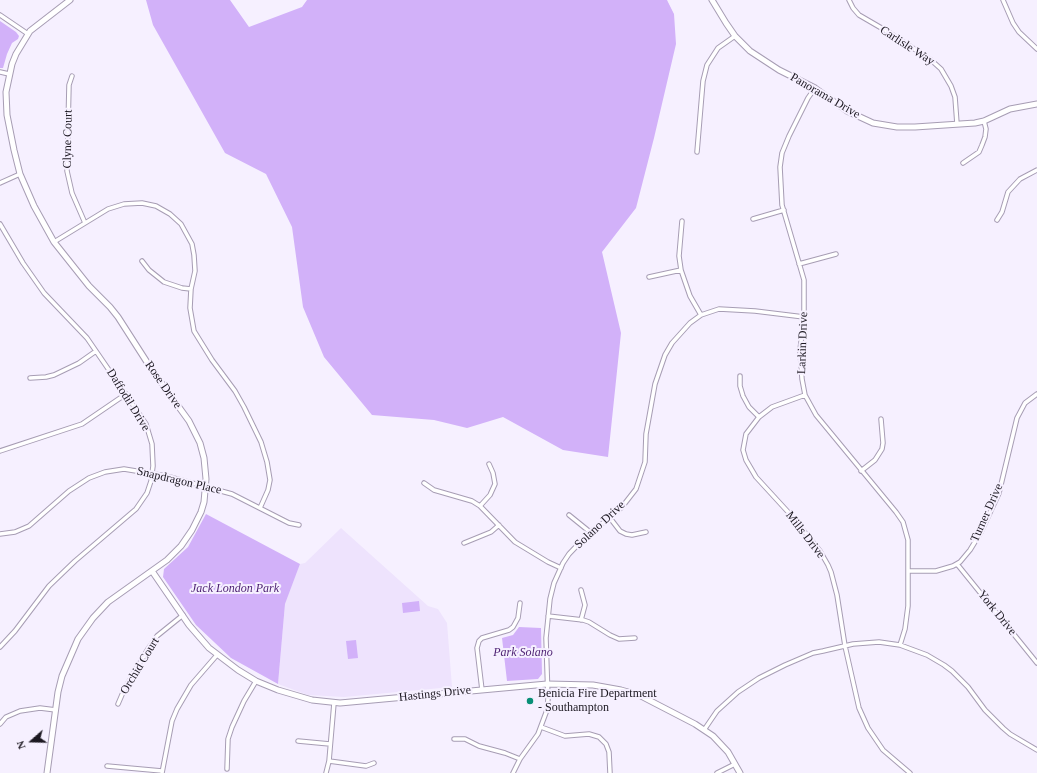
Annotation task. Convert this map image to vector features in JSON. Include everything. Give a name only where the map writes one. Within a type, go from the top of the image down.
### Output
[{"type":"street","name":"Rose Drive","points":[[48,773],[62,676],[72,651],[85,627],[108,602],[174,554],[192,530],[202,507],[206,487],[204,458],[200,443],[189,421],[152,370],[122,322],[110,307],[89,286],[54,242],[34,206],[20,174],[12,144],[7,115],[6,92],[9,74],[16,54],[28,34],[42,21],[70,0]]},
{"type":"street","name":"Panorama Drive","points":[[712,0],[726,24],[735,36],[750,51],[779,70],[814,88],[847,111],[872,123],[903,127],[975,123],[984,121],[1010,109],[1037,104]]},
{"type":"street","name":"Carlisle Way","points":[[849,0],[859,15],[890,33],[931,60],[941,69],[949,81],[955,97],[957,124]]},
{"type":"street","points":[[1003,0],[1013,23],[1019,32],[1037,49]]},
{"type":"street","points":[[0,15],[28,34]]},
{"type":"street","points":[[697,152],[703,81],[707,65],[718,48],[735,36]]},
{"type":"street","points":[[0,72],[9,74]]},
{"type":"street","name":"Clyne Court","points":[[72,76],[69,85],[67,171],[72,193],[85,223]]},
{"type":"street","name":"Larkin Drive","points":[[814,88],[795,122],[782,153],[780,167],[784,210],[804,280],[804,318],[800,350],[802,379],[805,395],[816,415],[903,522],[908,540],[909,571],[908,606],[900,645]]},
{"type":"street","points":[[963,163],[979,152],[986,129],[984,121]]},
{"type":"street","points":[[997,220],[1002,212],[1008,192],[1020,179],[1037,170]]},
{"type":"street","points":[[0,183],[20,174]]},
{"type":"street","points":[[54,242],[115,206],[135,203],[156,206],[170,214],[181,224],[192,244],[194,255],[195,271],[190,308],[194,331],[244,406],[267,462],[270,480],[268,490],[260,508]]},
{"type":"street","points":[[753,219],[784,210]]},
{"type":"street","points":[[682,221],[679,256],[681,270],[690,296],[701,315]]},
{"type":"street","name":"Daffodil Drive","points":[[0,224],[23,263],[44,293],[77,327],[126,394],[146,424],[152,444],[152,473],[146,493],[136,509],[86,550],[54,581],[15,631],[0,647]]},
{"type":"street","points":[[799,264],[836,254]]},
{"type":"street","points":[[142,261],[149,270],[164,282],[192,290]]},
{"type":"street","points":[[649,277],[681,270]]},
{"type":"street","name":"Solano Drive","points":[[513,773],[538,734],[547,710],[546,638],[550,599],[554,583],[569,554],[590,532],[610,518],[630,497],[640,478],[645,462],[646,434],[649,414],[655,384],[664,355],[676,338],[690,323],[701,315],[719,309],[755,311],[804,318]]},
{"type":"street","points":[[30,378],[54,375],[79,363],[96,351]]},
{"type":"street","points":[[740,376],[740,386],[743,396],[749,407],[758,417]]},
{"type":"street","points":[[0,451],[82,424],[126,394]]},
{"type":"street","name":"Turner Drive","points":[[909,571],[936,571],[957,564],[970,550],[981,532],[999,493],[1017,418],[1025,403],[1037,394]]},
{"type":"street","name":"Mills Drive","points":[[805,395],[772,407],[758,417],[746,434],[743,450],[746,460],[756,477],[789,513],[820,551],[828,565],[837,595],[845,646],[856,698],[862,718],[883,750],[910,773]]},
{"type":"street","points":[[862,471],[874,460],[882,449],[881,419]]},
{"type":"street","points":[[480,506],[490,495],[495,484],[493,473],[489,464]]},
{"type":"street","name":"Snapdragon Place","points":[[0,534],[15,532],[29,526],[78,484],[96,474],[124,469],[152,473],[232,494],[289,523],[299,525]]},
{"type":"street","points":[[424,483],[434,490],[472,501],[480,506],[515,542],[561,568]]},
{"type":"street","points":[[569,515],[590,532]]},
{"type":"street","points":[[610,518],[620,531],[626,534],[632,535],[646,532]]},
{"type":"street","points":[[464,543],[491,532],[499,525]]},
{"type":"street","name":"York Drive","points":[[957,564],[1037,663]]},
{"type":"street","name":"Hastings Drive","points":[[152,570],[198,636],[217,655],[256,681],[300,698],[334,703],[359,702],[547,684],[593,685],[640,695],[704,730],[719,742],[740,773]]},
{"type":"street","points":[[581,590],[585,605],[582,620]]},
{"type":"street","points":[[482,690],[477,648],[479,641],[482,638],[509,630],[513,627],[518,618],[520,603]]},
{"type":"street","name":"Orchid Court","points":[[118,704],[124,690],[157,636],[183,615]]},
{"type":"street","points":[[548,616],[589,622],[610,635],[620,639],[635,638]]},
{"type":"street","points":[[704,730],[717,711],[727,701],[750,683],[785,665],[813,653],[845,646],[879,642],[900,645],[927,655],[952,671],[968,687],[985,710],[1003,728],[1010,734],[1037,750]]},
{"type":"street","points":[[107,766],[162,772],[172,721],[177,709],[191,685],[217,655]]},
{"type":"street","points":[[227,769],[228,740],[232,727],[244,701],[256,681]]},
{"type":"street","points":[[326,773],[329,761],[334,703]]},
{"type":"street","points":[[0,724],[6,717],[20,711],[40,708],[56,710]]},
{"type":"street","points":[[541,727],[565,736],[589,734],[599,737],[606,744],[609,752],[610,773]]},
{"type":"street","points":[[454,739],[465,739],[479,746],[505,753],[520,760]]},
{"type":"street","points":[[298,741],[330,744]]},
{"type":"street","points":[[329,761],[366,766],[374,763]]},
{"type":"street","points":[[717,773],[735,764]]},
{"type":"shaded area","points":[[341,528],[428,606],[438,609],[447,623],[452,687],[344,697],[308,695],[278,684],[285,604],[300,564],[305,563]]},
{"type":"green space","points":[[146,0],[230,0],[249,27],[302,7],[307,0],[667,0],[674,14],[676,44],[636,208],[602,252],[621,333],[608,457],[563,450],[503,417],[467,428],[434,420],[372,415],[324,357],[303,307],[292,227],[266,174],[225,153],[153,25]]},
{"type":"green space","points":[[0,21],[16,32],[19,36],[18,39],[12,43],[3,68],[0,68]]},
{"type":"green space","name":"Jack London Park","points":[[206,514],[300,564],[285,604],[278,684],[231,658],[196,625],[163,577],[164,569],[188,547]]},
{"type":"green space","points":[[419,601],[420,611],[403,613],[402,603]]},
{"type":"green space","name":"Park Solano","points":[[519,627],[541,628],[542,674],[538,679],[507,681],[502,638],[513,635]]},
{"type":"green space","points":[[356,640],[358,658],[348,659],[346,641]]},
{"type":"place","name":"Benicia Fire Department - Southampton","points":[[530,701]]}]
